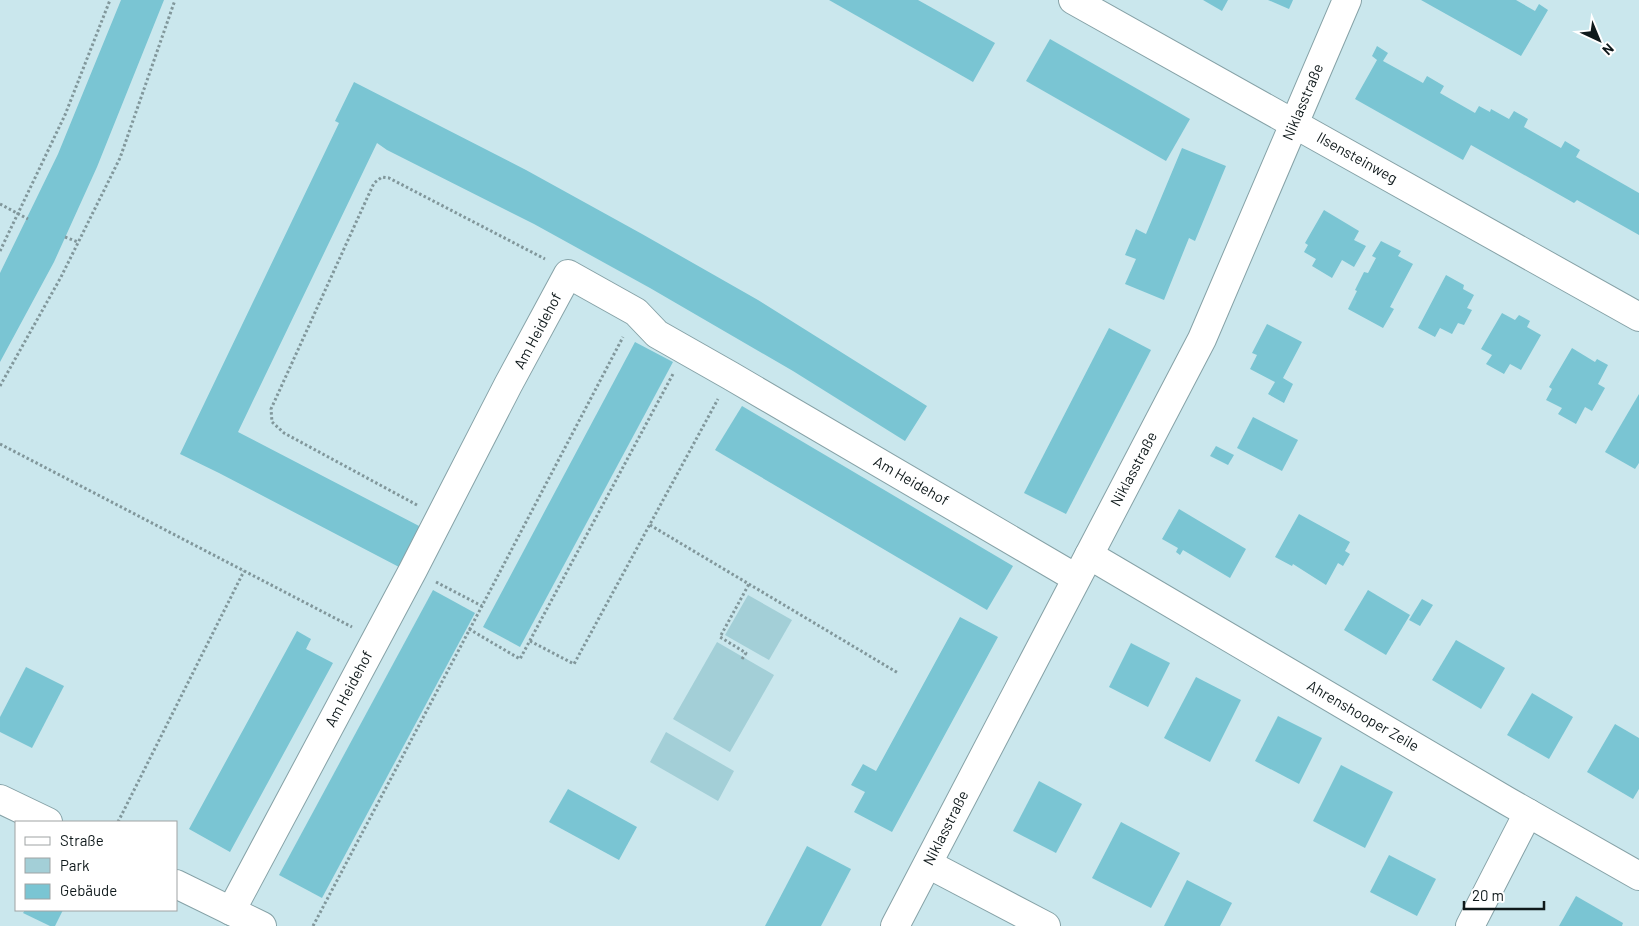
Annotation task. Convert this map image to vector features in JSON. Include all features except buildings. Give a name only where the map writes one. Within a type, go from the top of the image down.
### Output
[{"type":"street","name":"Ilsensteinweg","points":[[1074,0],[1639,317]]},
{"type":"street","name":"Niklasstraße","points":[[895,926],[1202,339],[1347,0]]},
{"type":"street","name":"Am Heidehof","points":[[231,911],[568,274],[636,312],[657,334],[685,350],[1083,566]]},
{"type":"street","name":"Ahrenshooper Zeile","points":[[1083,566],[1639,876]]},
{"type":"street","points":[[0,799],[46,821]]},
{"type":"street","points":[[1470,926],[1528,813]]},
{"type":"street","points":[[928,864],[1046,926]]},
{"type":"street","points":[[178,885],[262,926]]},
{"type":"path","points":[[0,251],[65,115],[110,0]]},
{"type":"path","points":[[0,386],[61,277],[120,158],[176,0]]},
{"type":"path","points":[[440,518],[284,433],[272,422],[271,409],[374,182],[382,177],[390,178],[562,268],[568,274]]},
{"type":"path","points":[[0,204],[28,219]]},
{"type":"path","points":[[65,237],[78,242]]},
{"type":"path","points":[[313,926],[636,312]]},
{"type":"path","points":[[469,630],[520,659],[685,350]]},
{"type":"path","points":[[530,641],[574,664],[731,376]]},
{"type":"path","points":[[0,444],[376,639]]},
{"type":"path","points":[[650,526],[898,673]]},
{"type":"path","points":[[413,570],[482,606]]},
{"type":"path","points":[[119,821],[244,571]]},
{"type":"path","points":[[742,659],[746,653],[720,637],[749,584]]},
{"type":"green space","points":[[748,595],[792,620],[769,660],[725,635]]},
{"type":"green space","points":[[717,642],[774,675],[730,752],[673,719]]},
{"type":"green space","points":[[666,732],[734,771],[718,801],[650,762]]}]
